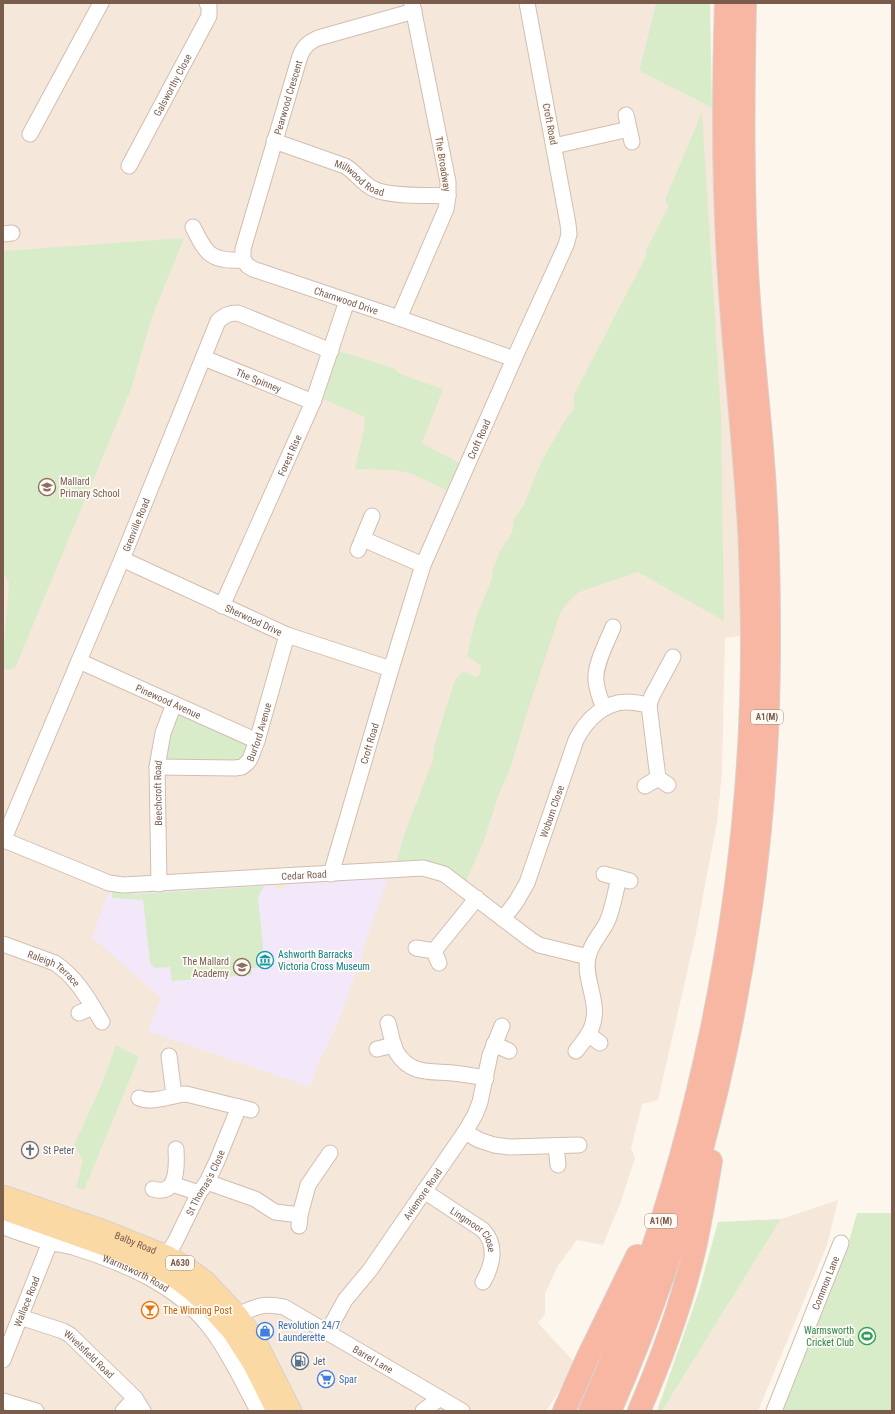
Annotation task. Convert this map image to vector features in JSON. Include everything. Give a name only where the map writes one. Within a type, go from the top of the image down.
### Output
[{"type":"highway","name":"A1(M)","points":[[610,1411],[646,1324],[682,1216],[708,1126],[722,1023],[730,924],[746,785],[752,646],[748,515],[728,273],[725,194],[724,58],[726,3]]},
{"type":"highway","name":"A1(M)","points":[[590,1411],[613,1358],[664,1213],[685,1142],[699,1084],[740,980],[755,875],[769,693],[769,584],[766,513],[747,272],[743,116],[745,3]]},
{"type":"highway","points":[[564,1411],[587,1359],[639,1253],[657,1209],[674,1155],[722,1023]]},
{"type":"highway","points":[[639,1411],[667,1343],[695,1247],[713,1149],[721,1115],[722,1023]]},
{"type":"main road","name":"Balby Road","points":[[3,1195],[107,1230],[167,1255],[190,1269],[206,1281],[238,1315],[257,1342],[292,1411]]},
{"type":"main road","name":"Balby Road","points":[[3,1210],[127,1254],[172,1276],[214,1311],[232,1332],[252,1363],[276,1411]]},
{"type":"street","points":[[30,134],[101,3]]},
{"type":"street","name":"Galsworthy Close","points":[[129,166],[210,16],[209,6],[207,3]]},
{"type":"street","name":"Croft Road","points":[[331,874],[423,565],[566,245],[568,224],[527,3]]},
{"type":"street","name":"Pearwood Crescent","points":[[243,260],[243,249],[274,141],[304,47],[310,41],[413,7]]},
{"type":"street","name":"The Broadway","points":[[399,318],[446,209],[448,196],[448,182],[413,7]]},
{"type":"street","points":[[554,146],[629,129]]},
{"type":"street","name":"Millwood Road","points":[[274,141],[345,166],[352,170],[365,184],[380,192],[448,196]]},
{"type":"street","points":[[193,227],[204,249],[210,254],[223,259],[243,260]]},
{"type":"street","name":"Charnwood Drive","points":[[243,260],[253,269],[399,318],[514,359]]},
{"type":"street","name":"Forest Rise","points":[[222,606],[313,402],[332,351],[347,301]]},
{"type":"street","name":"Grenville Road","points":[[3,841],[122,559],[218,321],[230,313],[238,313],[332,351]]},
{"type":"street","name":"The Spinney","points":[[204,358],[313,402]]},
{"type":"street","points":[[372,516],[360,544],[423,565]]},
{"type":"street","name":"Sherwood Drive","points":[[122,559],[287,635],[391,669]]},
{"type":"street","points":[[604,708],[595,680],[596,670],[613,627]]},
{"type":"street","name":"Burford Avenue","points":[[157,767],[235,768],[247,763],[257,740],[287,635]]},
{"type":"street","points":[[645,786],[663,781],[650,705],[652,696],[672,657]]},
{"type":"street","name":"Pinewood Avenue","points":[[79,662],[257,740]]},
{"type":"street","name":"Woburn Close","points":[[503,919],[516,902],[531,874],[581,728],[604,708],[616,703],[627,702],[650,705]]},
{"type":"street","name":"Beechcroft Road","points":[[159,884],[157,767],[162,733],[174,704]]},
{"type":"street","name":"Cedar Road","points":[[3,841],[109,883],[124,885],[423,868],[444,874],[539,945],[588,957]]},
{"type":"street","points":[[576,1052],[591,1030],[595,1014],[586,970],[588,957],[591,948],[606,923],[624,879],[604,874]]},
{"type":"street","points":[[416,948],[436,957],[477,898]]},
{"type":"street","name":"Raleigh Terrace","points":[[3,944],[55,963],[71,976],[84,991],[102,1022]]},
{"type":"street","points":[[79,1014],[93,1006]]},
{"type":"street","points":[[388,1024],[396,1052],[408,1064],[423,1072],[458,1073],[486,1078]]},
{"type":"street","name":"Aviemore Road","points":[[328,1333],[345,1300],[370,1270],[465,1132],[475,1115],[486,1078],[490,1055],[502,1026]]},
{"type":"street","points":[[588,1034],[600,1043]]},
{"type":"street","points":[[377,1049],[394,1044]]},
{"type":"street","points":[[494,1044],[508,1051]]},
{"type":"street","points":[[170,1056],[174,1095]]},
{"type":"street","name":"St Thomas's Close","points":[[138,1098],[154,1100],[174,1095],[186,1094],[245,1108],[167,1255]]},
{"type":"street","points":[[465,1132],[479,1140],[510,1147],[579,1145]]},
{"type":"street","points":[[556,1146],[558,1165]]},
{"type":"street","points":[[153,1189],[159,1191],[164,1190],[172,1184],[176,1166],[176,1149]]},
{"type":"street","points":[[172,1184],[203,1188],[255,1199],[275,1212],[300,1220],[308,1185],[330,1153]]},
{"type":"street","name":"Lingmoor Close","points":[[424,1191],[483,1230],[488,1235],[492,1246],[493,1255],[492,1263],[483,1282]]},
{"type":"street","name":"Warmsworth Road","points":[[3,1227],[50,1242],[72,1247],[134,1269],[153,1279],[178,1297],[211,1329],[229,1357],[258,1411]]},
{"type":"street","name":"Wallace Road","points":[[3,1360],[50,1242]]},
{"type":"street","name":"Common Lane","points":[[774,1411],[841,1243]]},
{"type":"street","name":"Barrel Lane","points":[[238,1315],[260,1305],[272,1304],[284,1307],[462,1411]]},
{"type":"street","name":"Wivelsfield Road","points":[[20,1317],[63,1331],[70,1335],[135,1398],[143,1411]]},
{"type":"street","points":[[122,1411],[135,1398]]},
{"type":"street","points":[[423,1411],[440,1398]]},
{"type":"street","points":[[3,1401],[36,1411]]},
{"type":"shaded area","points":[[3,3],[656,3],[639,71],[712,108],[727,380],[740,563],[740,636],[725,638],[722,774],[717,822],[696,933],[658,1100],[642,1104],[631,1148],[635,1158],[621,1201],[603,1245],[577,1240],[557,1267],[545,1294],[545,1314],[538,1323],[577,1365],[546,1411],[3,1411]]},
{"type":"shaded area","name":"The Mallard Academy","points":[[388,877],[342,1012],[317,1066],[310,1087],[148,1031],[161,998],[92,937],[110,890],[129,892],[271,884],[280,891],[287,883]]},
{"type":"shaded area","points":[[838,1200],[827,1245],[758,1411],[662,1411],[781,1219]]},
{"type":"green space","points":[[656,3],[710,3],[712,108],[639,71]]},
{"type":"green space","points":[[702,112],[721,416],[724,621],[638,572],[579,592],[571,599],[560,613],[510,769],[500,791],[483,843],[466,881],[446,869],[429,862],[397,861],[404,835],[433,760],[434,746],[455,680],[464,672],[476,677],[480,672],[481,666],[467,656],[476,617],[492,579],[493,568],[500,551],[512,533],[514,519],[524,505],[541,462],[566,419],[574,409],[574,395],[646,256],[646,250],[669,206],[665,200]]},
{"type":"green space","name":"Mallard Primary School","points":[[184,238],[152,317],[131,389],[16,666],[10,670],[3,669],[9,583],[3,571],[3,251]]},
{"type":"green space","points":[[339,351],[393,368],[402,375],[443,389],[422,443],[459,463],[446,490],[413,474],[394,470],[355,469],[364,429],[365,417],[323,399]]},
{"type":"green space","points":[[186,714],[246,742],[248,746],[243,762],[167,760],[165,757],[172,719],[179,715]]},
{"type":"green space","points":[[264,886],[258,897],[265,967],[251,968],[252,975],[172,981],[170,967],[154,968],[150,962],[143,900],[112,898],[112,892],[136,894]]},
{"type":"green space","points":[[116,1045],[139,1057],[84,1190],[76,1188],[83,1160],[74,1145],[101,1086]]},
{"type":"green space","points":[[857,1213],[892,1213],[892,1411],[780,1411],[849,1241]]},
{"type":"green space","points":[[781,1219],[662,1411],[657,1411],[699,1291],[718,1222]]},
{"type":"place","name":"Mallard Primary School","points":[[47,487]]},
{"type":"place","name":"Ashworth Barracks Victoria Cross Museum","points":[[265,960]]},
{"type":"place","name":"The Mallard Academy","points":[[242,967]]},
{"type":"place","name":"St Peter","points":[[30,1150]]},
{"type":"place","name":"The Winning Post","points":[[150,1310]]},
{"type":"place","name":"Revolution 24/7 Launderette","points":[[265,1331]]},
{"type":"place","name":"Warmsworth Cricket Club","points":[[867,1336]]},
{"type":"place","name":"Jet","points":[[300,1361]]},
{"type":"place","name":"Spar","points":[[326,1379]]}]
